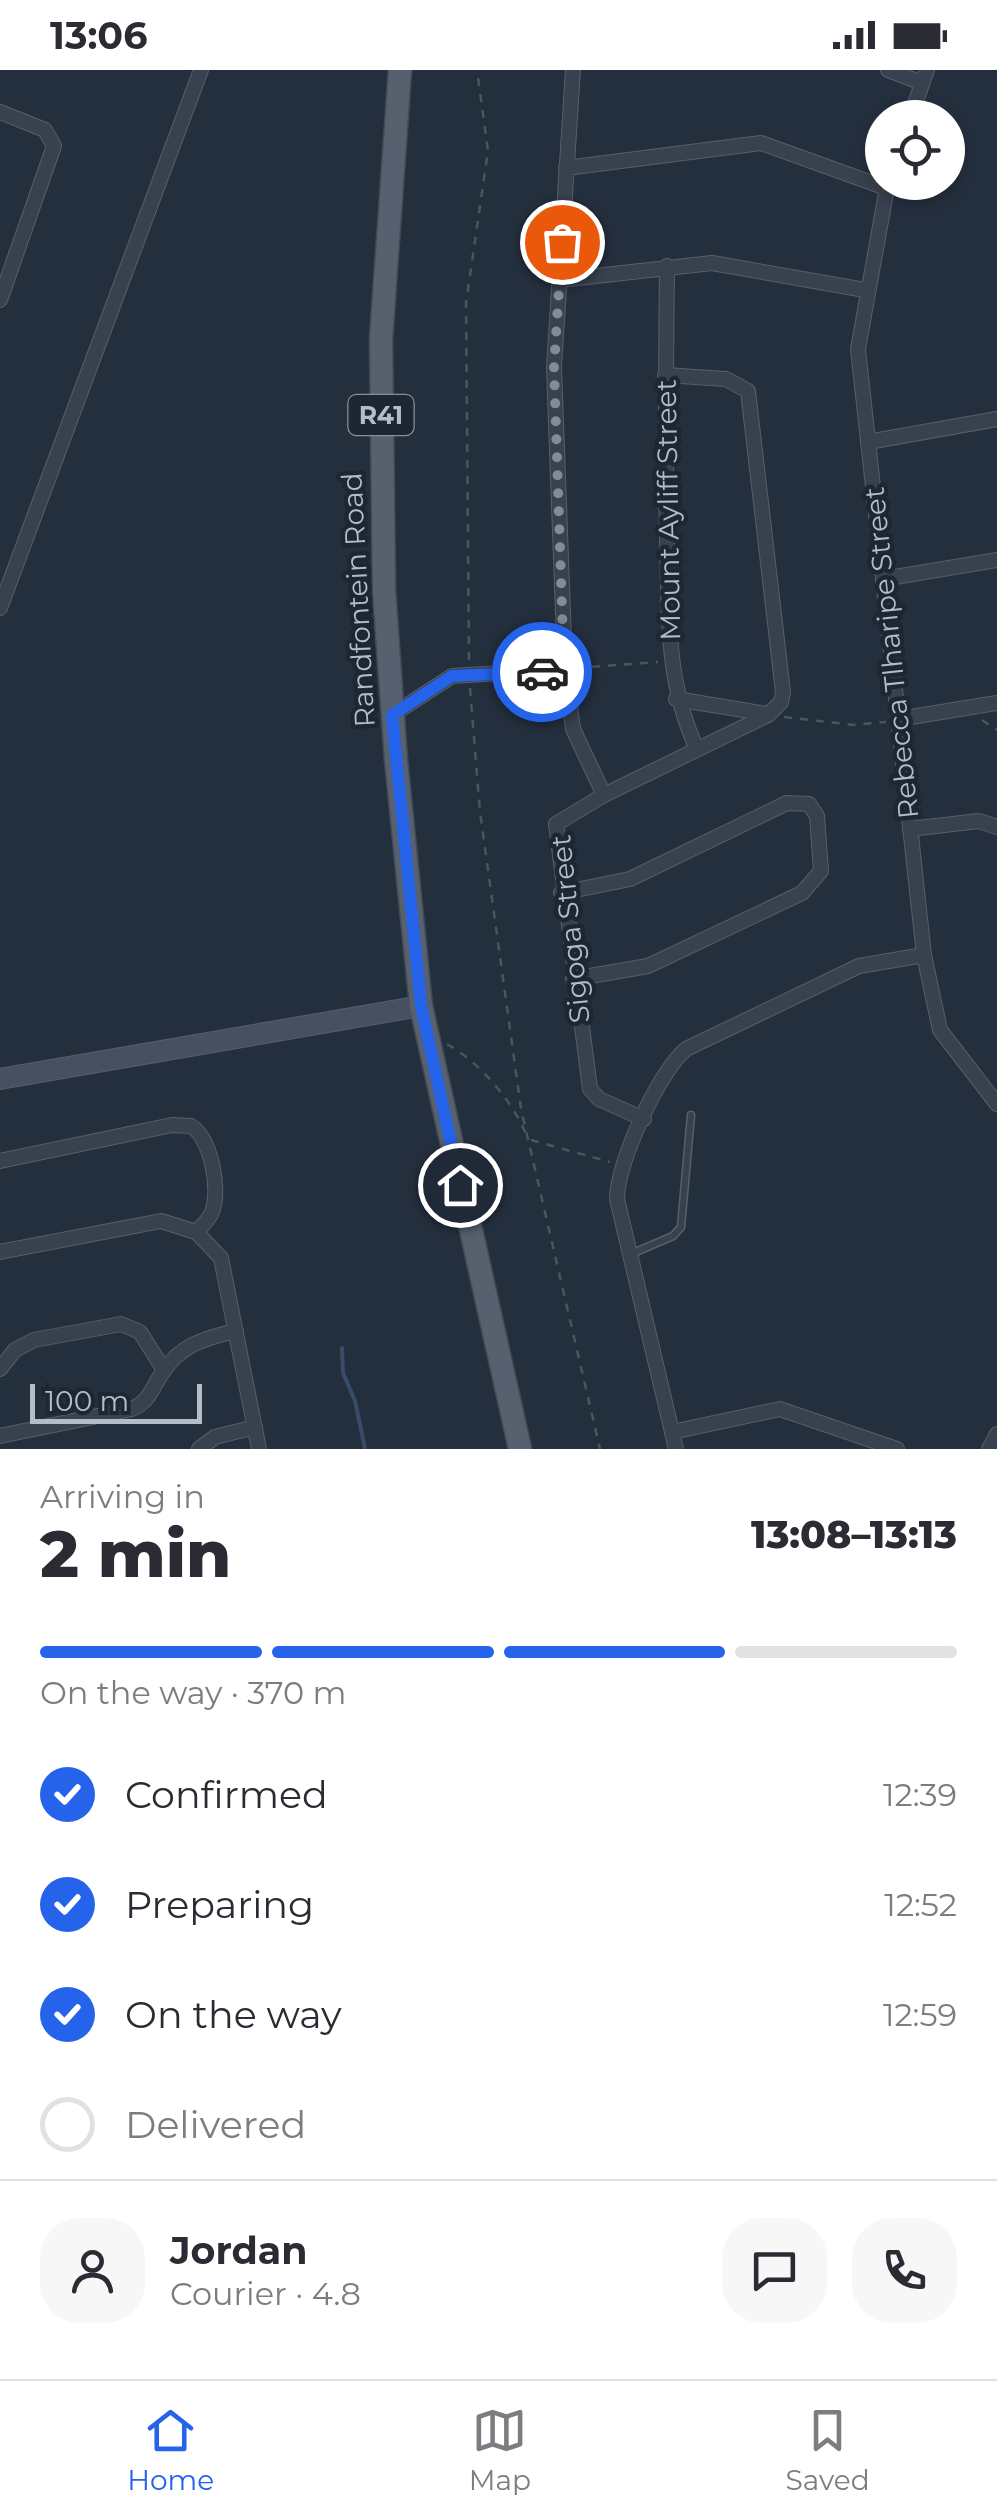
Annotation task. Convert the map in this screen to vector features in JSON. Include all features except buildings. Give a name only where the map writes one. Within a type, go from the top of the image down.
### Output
[{"type":"main road","name":"Randfontein Road","points":[[400,70],[381,339],[384,590],[392,715],[421,1006],[520,1449]]},
{"type":"street","points":[[0,608],[202,70]]},
{"type":"street","points":[[573,70],[554,367],[564,669],[573,729],[604,795]]},
{"type":"street","points":[[888,70],[925,76],[916,100]]},
{"type":"street","points":[[0,112],[45,130],[54,146],[0,300]]},
{"type":"street","points":[[566,168],[761,143],[865,178]]},
{"type":"street","name":"Rebecca Tlharipe Street","points":[[884,200],[858,338],[924,956],[940,1030],[997,1104]]},
{"type":"street","points":[[560,280],[712,263],[865,290]]},
{"type":"street","name":"Mount Ayliff Street","points":[[667,266],[670,662],[676,700],[697,749]]},
{"type":"street","points":[[666,374],[726,378],[748,391],[783,682],[781,702],[768,714],[676,700]]},
{"type":"street","points":[[868,442],[997,420]]},
{"type":"street","points":[[883,579],[997,560]]},
{"type":"street","points":[[392,715],[447,678],[564,669]]},
{"type":"street","points":[[899,719],[997,703]]},
{"type":"street","name":"Sigoga Street","points":[[644,1120],[598,1099],[590,1088],[561,893],[556,824],[604,795],[768,714]]},
{"type":"street","points":[[561,893],[630,879],[787,803],[810,804],[817,816],[821,871],[812,886],[648,966],[573,979]]},
{"type":"street","points":[[910,829],[979,821],[997,826]]},
{"type":"street","points":[[676,1449],[617,1199],[621,1166],[668,1071],[686,1049],[858,966],[924,956]]},
{"type":"street","points":[[0,1079],[421,1006]]},
{"type":"street","points":[[0,1161],[172,1126],[191,1126],[205,1140],[215,1191],[211,1216],[196,1232]]},
{"type":"street","points":[[0,1252],[161,1221],[196,1232],[222,1258],[260,1449]]},
{"type":"street","points":[[0,1370],[15,1350],[34,1340],[121,1324],[140,1332],[164,1370]]},
{"type":"street","points":[[0,1436],[132,1409],[148,1400],[164,1370],[192,1342],[236,1331]]},
{"type":"street","points":[[672,1432],[780,1409],[897,1449]]},
{"type":"street","points":[[199,1449],[215,1437],[255,1427]]},
{"type":"street","points":[[989,1449],[997,1434]]},
{"type":"lane","points":[[630,1255],[673,1236],[681,1226],[691,1115]]},
{"type":"path","points":[[477,70],[488,150],[466,303],[470,676],[480,812],[521,1109],[600,1449]]},
{"type":"path","points":[[564,669],[670,662]]},
{"type":"path","points":[[768,714],[854,725],[899,719]]},
{"type":"path","points":[[427,1033],[460,1052],[486,1078],[519,1118],[529,1138],[621,1166]]},
{"type":"waterway","points":[[342,1348],[343,1373],[355,1401],[365,1449]]},
{"type":"way so far","points":[[542,672],[564,669],[554,367],[562,242]]},
{"type":"route","points":[[460,1185],[421,1006],[392,715],[452,676],[542,672]]}]
